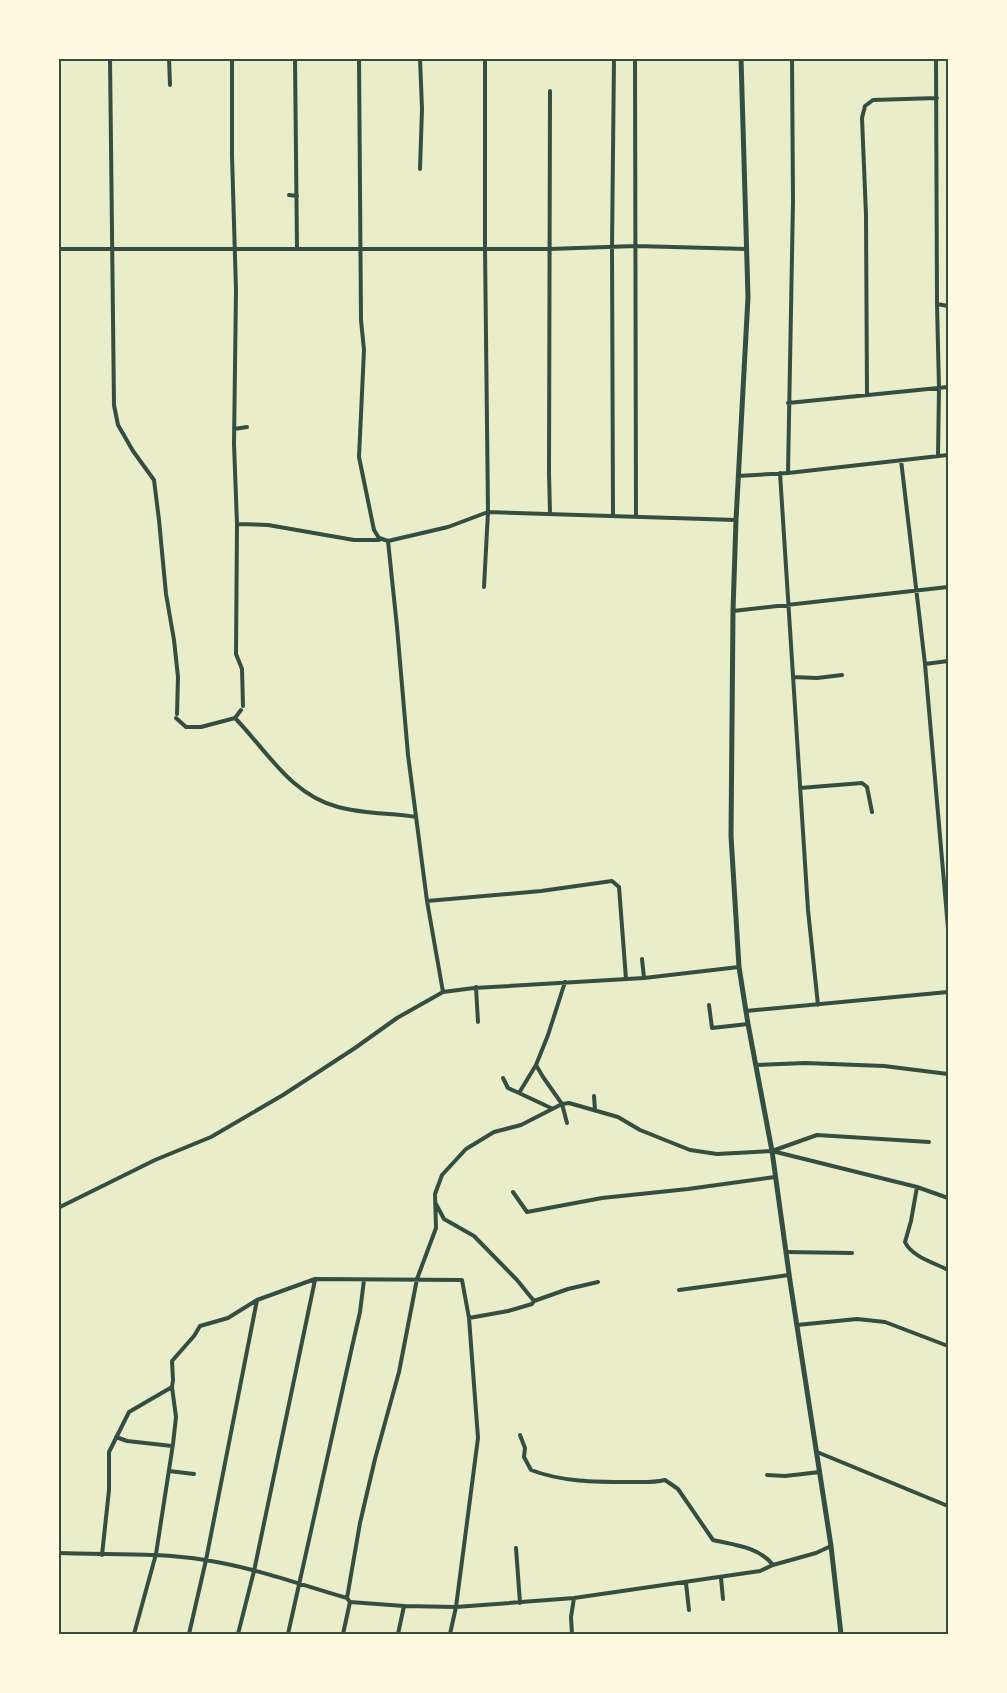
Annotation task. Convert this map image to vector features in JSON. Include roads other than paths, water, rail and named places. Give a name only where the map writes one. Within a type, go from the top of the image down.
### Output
[{"type":"main road","points":[[741,58],[748,297],[733,611],[731,836],[739,967],[772,1151],[796,1325],[831,1546],[841,1635]]},
{"type":"street","points":[[110,58],[114,405],[118,424],[133,451],[154,480],[166,594],[178,677],[176,716],[186,727],[201,727],[235,718],[242,708],[242,669],[236,654],[237,524],[234,429],[236,350],[232,58]]},
{"type":"street","points":[[169,58],[170,85]]},
{"type":"street","points":[[296,58],[297,249]]},
{"type":"street","points":[[359,58],[361,320],[364,350],[359,457],[374,530],[379,538],[386,540]]},
{"type":"street","points":[[420,58],[422,109],[420,169]]},
{"type":"street","points":[[484,587],[488,512],[485,58]]},
{"type":"street","points":[[613,516],[612,247],[615,58]]},
{"type":"street","points":[[635,58],[636,516]]},
{"type":"street","points":[[788,473],[792,58]]},
{"type":"street","points":[[936,58],[938,456]]},
{"type":"street","points":[[550,91],[550,513]]},
{"type":"street","points":[[867,395],[866,215],[862,118],[865,106],[873,100],[937,98]]},
{"type":"street","points":[[289,195],[297,196]]},
{"type":"street","points":[[58,249],[549,249],[636,246],[747,249]]},
{"type":"street","points":[[937,304],[948,306]]},
{"type":"street","points":[[788,403],[948,387]]},
{"type":"street","points":[[234,429],[247,427]]},
{"type":"street","points":[[738,476],[780,474],[948,455]]},
{"type":"street","points":[[901,460],[924,664],[948,928]]},
{"type":"street","points":[[780,474],[808,909],[818,1005]]},
{"type":"street","points":[[237,524],[268,525],[354,540],[386,540],[448,527],[488,512],[736,520]]},
{"type":"street","points":[[386,540],[398,627],[408,755],[427,901],[443,992]]},
{"type":"street","points":[[733,611],[948,587]]},
{"type":"street","points":[[924,664],[948,661]]},
{"type":"street","points":[[793,678],[842,675]]},
{"type":"street","points":[[235,718],[296,786],[319,801],[364,812],[416,817]]},
{"type":"street","points":[[800,788],[862,783],[867,787],[872,812]]},
{"type":"street","points":[[427,901],[541,891],[612,881],[619,887],[626,979]]},
{"type":"street","points":[[642,959],[644,978]]},
{"type":"street","points":[[58,1208],[155,1160],[211,1137],[283,1095],[397,1018],[443,992],[476,987],[644,978],[739,967]]},
{"type":"street","points":[[519,1093],[537,1065],[565,982]]},
{"type":"street","points":[[476,987],[478,1022]]},
{"type":"street","points":[[746,1011],[948,992]]},
{"type":"street","points":[[709,1005],[712,1028],[748,1024]]},
{"type":"street","points":[[756,1065],[805,1063],[884,1066],[948,1074]]},
{"type":"street","points":[[537,1065],[562,1104],[567,1123]]},
{"type":"street","points":[[503,1078],[507,1088],[552,1109]]},
{"type":"street","points":[[594,1096],[595,1110]]},
{"type":"street","points":[[343,1635],[360,1523],[399,1372],[417,1279],[436,1228],[435,1194],[442,1175],[466,1149],[494,1132],[521,1125],[562,1104],[569,1103],[618,1117],[640,1130],[690,1150],[717,1154],[772,1151],[817,1135],[929,1142]]},
{"type":"street","points":[[772,1151],[917,1187],[948,1198]]},
{"type":"street","points":[[513,1191],[527,1212],[602,1198],[688,1190],[775,1177]]},
{"type":"street","points":[[917,1187],[905,1242],[916,1254],[948,1270]]},
{"type":"street","points":[[435,1203],[444,1219],[474,1236],[534,1301]]},
{"type":"street","points":[[786,1252],[852,1253]]},
{"type":"street","points":[[679,1290],[789,1275]]},
{"type":"street","points":[[238,1635],[254,1571],[315,1279]]},
{"type":"street","points":[[134,1635],[156,1554],[169,1471],[176,1417],[172,1387],[172,1361],[200,1326],[228,1318],[257,1300],[315,1279],[417,1279],[462,1280],[469,1318],[478,1438],[456,1607],[450,1635]]},
{"type":"street","points":[[288,1635],[360,1312],[363,1280]]},
{"type":"street","points":[[469,1318],[532,1305],[534,1301],[568,1289],[598,1282]]},
{"type":"street","points":[[189,1635],[257,1300]]},
{"type":"street","points":[[796,1325],[857,1319],[885,1322],[948,1346]]},
{"type":"street","points":[[102,1555],[109,1490],[108,1452],[129,1412],[172,1387]]},
{"type":"street","points":[[520,1436],[525,1448],[524,1457],[531,1470],[541,1474],[602,1482],[650,1483],[665,1480],[678,1489],[713,1540],[752,1549],[773,1565]]},
{"type":"street","points":[[116,1437],[127,1441],[172,1446]]},
{"type":"street","points":[[816,1452],[948,1506]]},
{"type":"street","points":[[169,1471],[194,1474]]},
{"type":"street","points":[[767,1475],[785,1476],[820,1472]]},
{"type":"street","points":[[58,1553],[156,1554],[206,1560],[254,1571],[349,1600],[404,1606],[456,1607],[574,1598],[721,1578],[760,1571],[831,1546]]},
{"type":"street","points":[[516,1548],[520,1603]]},
{"type":"street","points":[[721,1578],[723,1599]]},
{"type":"street","points":[[686,1582],[689,1610]]},
{"type":"street","points":[[572,1635],[571,1617],[574,1598]]},
{"type":"street","points":[[398,1635],[404,1606]]}]
